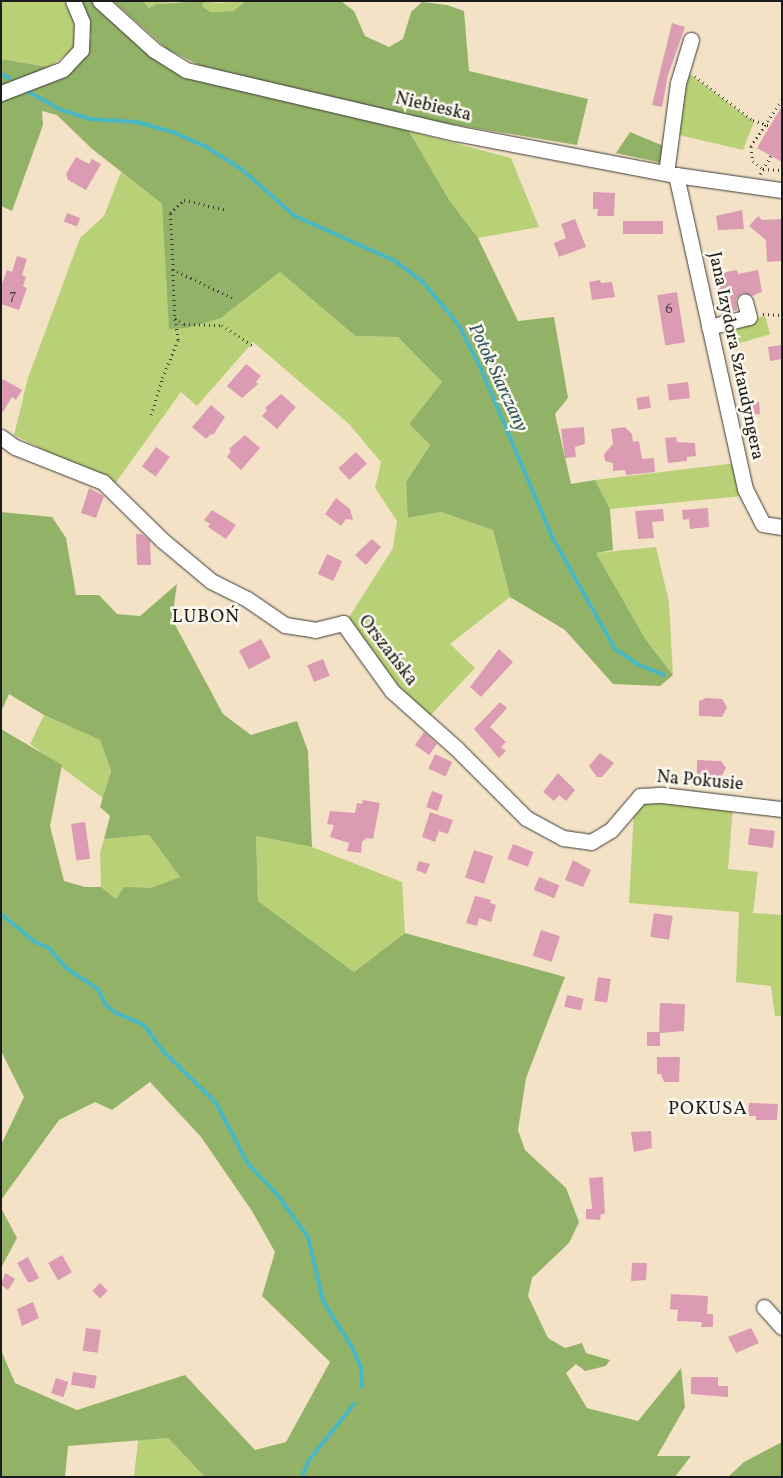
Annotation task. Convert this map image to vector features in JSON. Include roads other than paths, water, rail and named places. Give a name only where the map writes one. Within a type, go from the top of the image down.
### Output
[{"type":"street","points":[[1,93],[63,69],[81,50],[82,22],[73,1]]},
{"type":"street","name":"Niebieska","points":[[100,1],[154,50],[186,70],[455,133],[671,174],[782,190]]},
{"type":"street","points":[[671,174],[683,67],[691,40]]},
{"type":"street","name":"Jana Izydora Sztaudyngera","points":[[671,174],[709,327],[745,489],[763,524],[782,527]]},
{"type":"street","points":[[709,327],[749,317],[745,302]]},
{"type":"street","name":"Orszańska","points":[[1,437],[15,448],[103,482],[162,540],[211,581],[247,599],[284,625],[315,630],[344,623],[392,692],[457,749],[526,818],[563,838],[582,843],[591,842],[611,830],[623,814]]},
{"type":"street","name":"Na Pokusie","points":[[623,814],[640,796],[662,795],[782,809]]},
{"type":"street","points":[[764,1307],[782,1327]]},
{"type":"waterway","name":"Potok Siarczany","points":[[1,74],[9,78]]},
{"type":"waterway","name":"Potok Siarczany","points":[[27,91],[56,107]]},
{"type":"waterway","name":"Potok Siarczany","points":[[59,109],[89,119],[137,122],[173,132],[205,146],[241,169],[295,216],[395,261],[422,281],[458,324],[482,371],[552,537],[615,649],[637,664],[664,675]]},
{"type":"waterway","points":[[1,914],[35,942],[49,948],[65,967],[98,989],[106,1005],[116,1013],[144,1025],[162,1050],[216,1103],[248,1164],[276,1193],[308,1237],[323,1301],[353,1349],[361,1368],[362,1387]]},
{"type":"waterway","points":[[302,1477],[309,1460],[354,1404]]},
{"type":"district","name":"LUBOŃ","points":[[206,618]]},
{"type":"district","name":"POKUSA","points":[[708,1110]]}]
